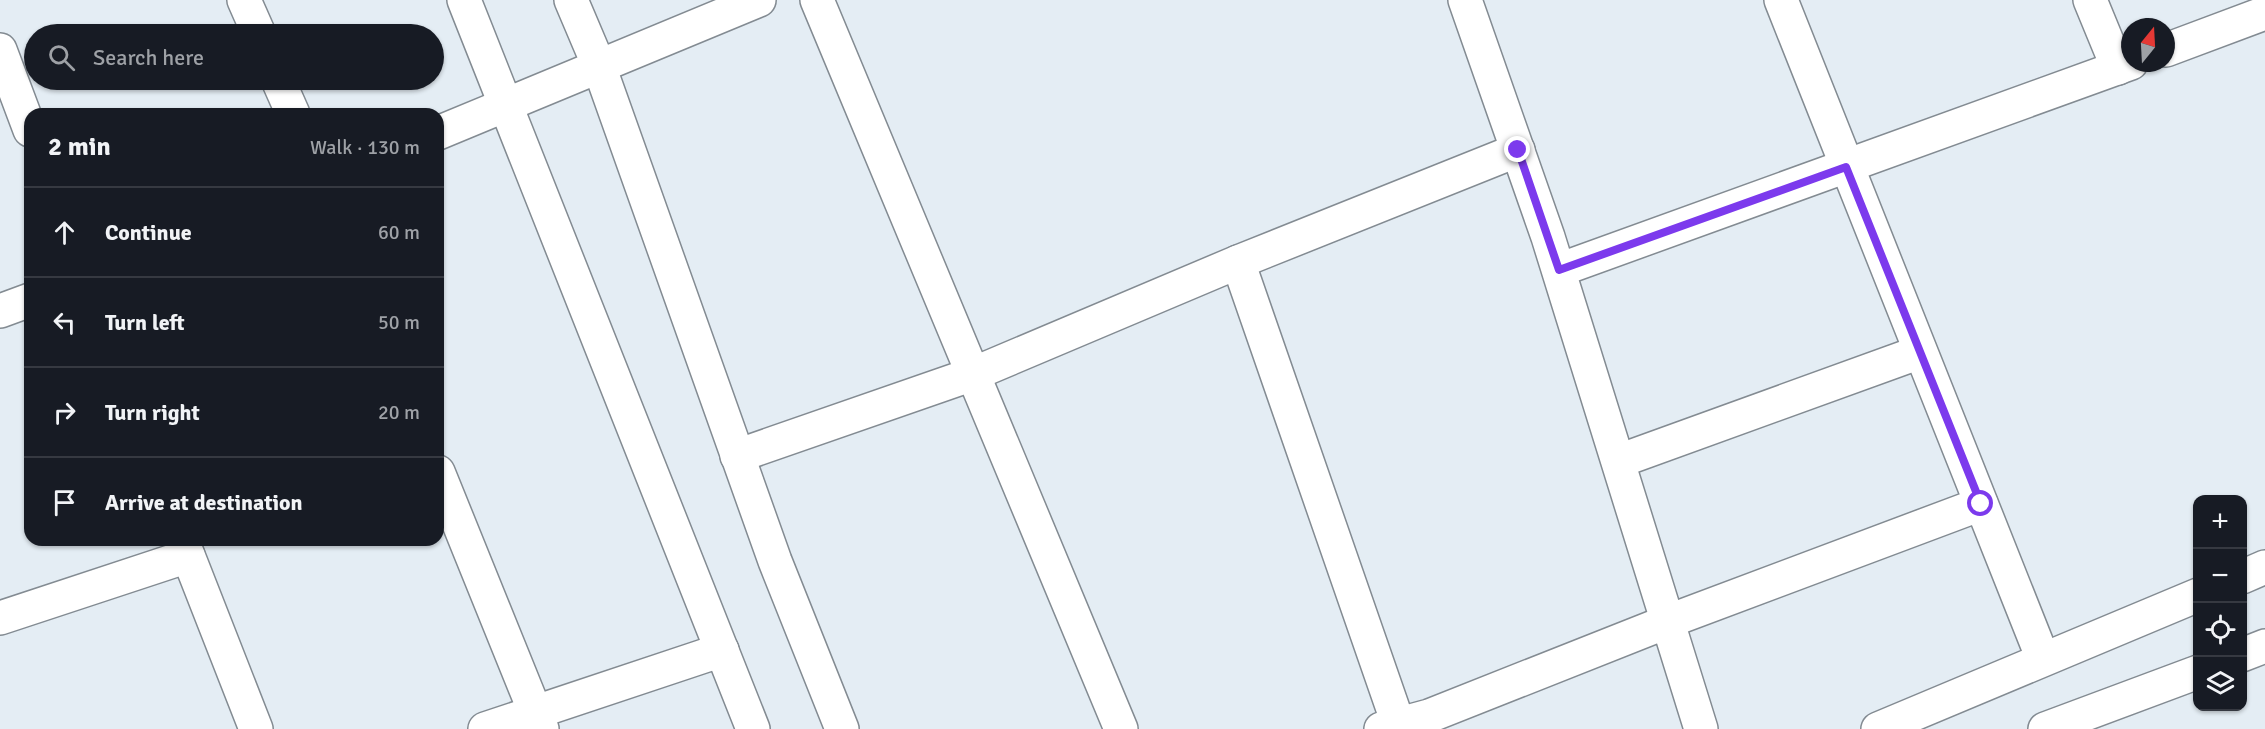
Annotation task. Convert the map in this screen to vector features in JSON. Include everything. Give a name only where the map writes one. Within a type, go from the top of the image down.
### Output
[{"type":"street","points":[[244,0],[255,24]]},
{"type":"street","points":[[464,0],[753,729]]},
{"type":"street","points":[[571,0],[598,66],[775,561],[842,729]]},
{"type":"street","points":[[444,130],[759,0]]},
{"type":"street","points":[[817,0],[1121,729]]},
{"type":"street","points":[[1465,0],[1559,270],[1701,729]]},
{"type":"street","points":[[1781,0],[2043,659]]},
{"type":"street","points":[[2090,0],[2121,59]]},
{"type":"street","points":[[2175,47],[2265,13]]},
{"type":"street","points":[[0,50],[24,114]]},
{"type":"street","points":[[1559,270],[2121,66]]},
{"type":"street","points":[[282,90],[290,108]]},
{"type":"street","points":[[737,456],[973,374],[1238,262],[1518,150]]},
{"type":"street","points":[[1238,262],[1393,728],[1981,504]]},
{"type":"street","points":[[0,311],[24,302]]},
{"type":"street","points":[[1619,461],[1920,352]]},
{"type":"street","points":[[444,487],[538,720]]},
{"type":"street","points":[[0,618],[186,548],[256,729]]},
{"type":"street","points":[[2247,575],[2265,567]]},
{"type":"street","points":[[1878,729],[2193,597]]},
{"type":"street","points":[[2247,653],[2265,646]]},
{"type":"street","points":[[485,729],[538,720],[722,650]]},
{"type":"street","points":[[2045,729],[2193,674]]},
{"type":"route","points":[[1518,150],[1559,270],[1846,167],[1981,504]]}]
